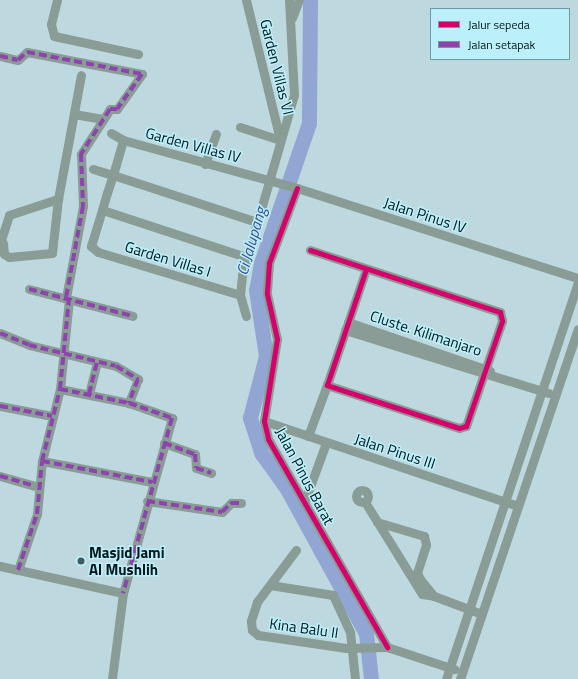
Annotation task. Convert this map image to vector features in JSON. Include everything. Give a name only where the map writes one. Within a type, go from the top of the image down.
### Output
[{"type":"street","points":[[57,0],[51,24],[54,36],[138,54]]},
{"type":"street","name":"Garden Villas VI","points":[[246,0],[280,140]]},
{"type":"street","points":[[246,316],[240,295],[246,257],[271,180],[280,140],[294,95],[292,20],[289,0]]},
{"type":"street","points":[[292,20],[298,0]]},
{"type":"street","points":[[0,56],[18,60],[27,52],[142,74],[117,109],[110,109],[103,118],[80,154],[83,206],[68,298],[65,352],[60,389],[52,416],[42,461],[34,528],[18,570]]},
{"type":"street","points":[[58,199],[9,215],[1,243],[4,254],[9,257],[52,253],[58,199],[81,75]]},
{"type":"street","points":[[74,114],[103,118]]},
{"type":"street","points":[[240,127],[280,140]]},
{"type":"street","name":"Garden Villas IV","points":[[110,133],[123,140],[205,164],[271,180]]},
{"type":"street","points":[[205,164],[216,134]]},
{"type":"street","points":[[123,140],[102,210],[246,257]]},
{"type":"street","points":[[93,169],[257,222]]},
{"type":"street","name":"Jalan Pinus IV","points":[[271,180],[577,282]]},
{"type":"street","name":"Jalan Pinus Barat","points":[[295,187],[269,263],[267,294],[277,339],[264,421],[268,439],[382,647]]},
{"type":"street","name":"Garden Villas I","points":[[102,210],[92,246],[98,252],[240,295]]},
{"type":"street","points":[[310,250],[500,312],[502,322],[464,428],[327,385]]},
{"type":"street","points":[[308,436],[327,385],[366,269]]},
{"type":"street","points":[[446,679],[504,501],[543,392],[577,282]]},
{"type":"street","points":[[29,288],[133,316]]},
{"type":"street","name":"Cluste. Kilimanjaro","points":[[346,326],[556,396]]},
{"type":"street","points":[[382,647],[449,668],[461,676],[578,330]]},
{"type":"street","points":[[0,333],[34,346],[65,352],[116,366],[138,379],[129,403]]},
{"type":"street","points":[[89,394],[98,362]]},
{"type":"street","points":[[60,389],[129,403],[172,418],[152,482],[123,593],[112,679]]},
{"type":"street","points":[[0,406],[52,416]]},
{"type":"street","name":"Jalan Pinus III","points":[[264,421],[518,506]]},
{"type":"street","points":[[164,443],[195,454],[196,468],[211,473]]},
{"type":"street","points":[[304,503],[326,443]]},
{"type":"street","points":[[42,461],[152,482]]},
{"type":"street","points":[[0,476],[31,485]]},
{"type":"street","points":[[147,501],[222,512],[231,503],[240,503]]},
{"type":"street","points":[[365,502],[422,594],[434,596],[482,614]]},
{"type":"street","points":[[377,522],[427,540],[417,573],[434,596]]},
{"type":"street","name":"Kina Balu II","points":[[296,550],[257,602],[251,621],[252,630],[258,635],[353,648],[382,647]]},
{"type":"street","points":[[0,566],[123,593]]},
{"type":"street","points":[[270,585],[333,595],[353,648],[355,679]]},
{"type":"waterway","name":"Ci Jalupang","points":[[310,0],[309,123],[261,263],[256,290],[266,356],[250,418],[262,454],[287,489],[366,633],[371,679]]},
{"type":"marked path","points":[[0,56],[18,60],[27,52],[142,74],[117,109],[110,109],[81,154],[83,206],[66,298]]},
{"type":"marked path","points":[[29,289],[133,316]]},
{"type":"marked path","points":[[18,570],[37,514],[42,461],[60,389],[69,299]]},
{"type":"marked path","points":[[0,333],[29,345],[116,366],[138,379],[129,403],[172,418],[123,593]]},
{"type":"marked path","points":[[89,394],[97,362]]},
{"type":"marked path","points":[[60,389],[129,403]]},
{"type":"marked path","points":[[0,406],[52,416]]},
{"type":"marked path","points":[[164,443],[195,454],[196,468],[211,473]]},
{"type":"marked path","points":[[42,461],[152,482]]},
{"type":"marked path","points":[[0,476],[34,486]]},
{"type":"marked path","points":[[147,501],[222,512],[231,503],[241,503]]},
{"type":"cycle path","points":[[297,188],[269,263],[267,294],[277,339],[264,421],[268,439],[387,647]]},
{"type":"cycle path","points":[[310,250],[500,312],[502,321],[466,426],[459,428],[327,385],[366,269]]},
{"type":"place","name":"Masjid Jami Al Mushlih","points":[[81,561]]}]
